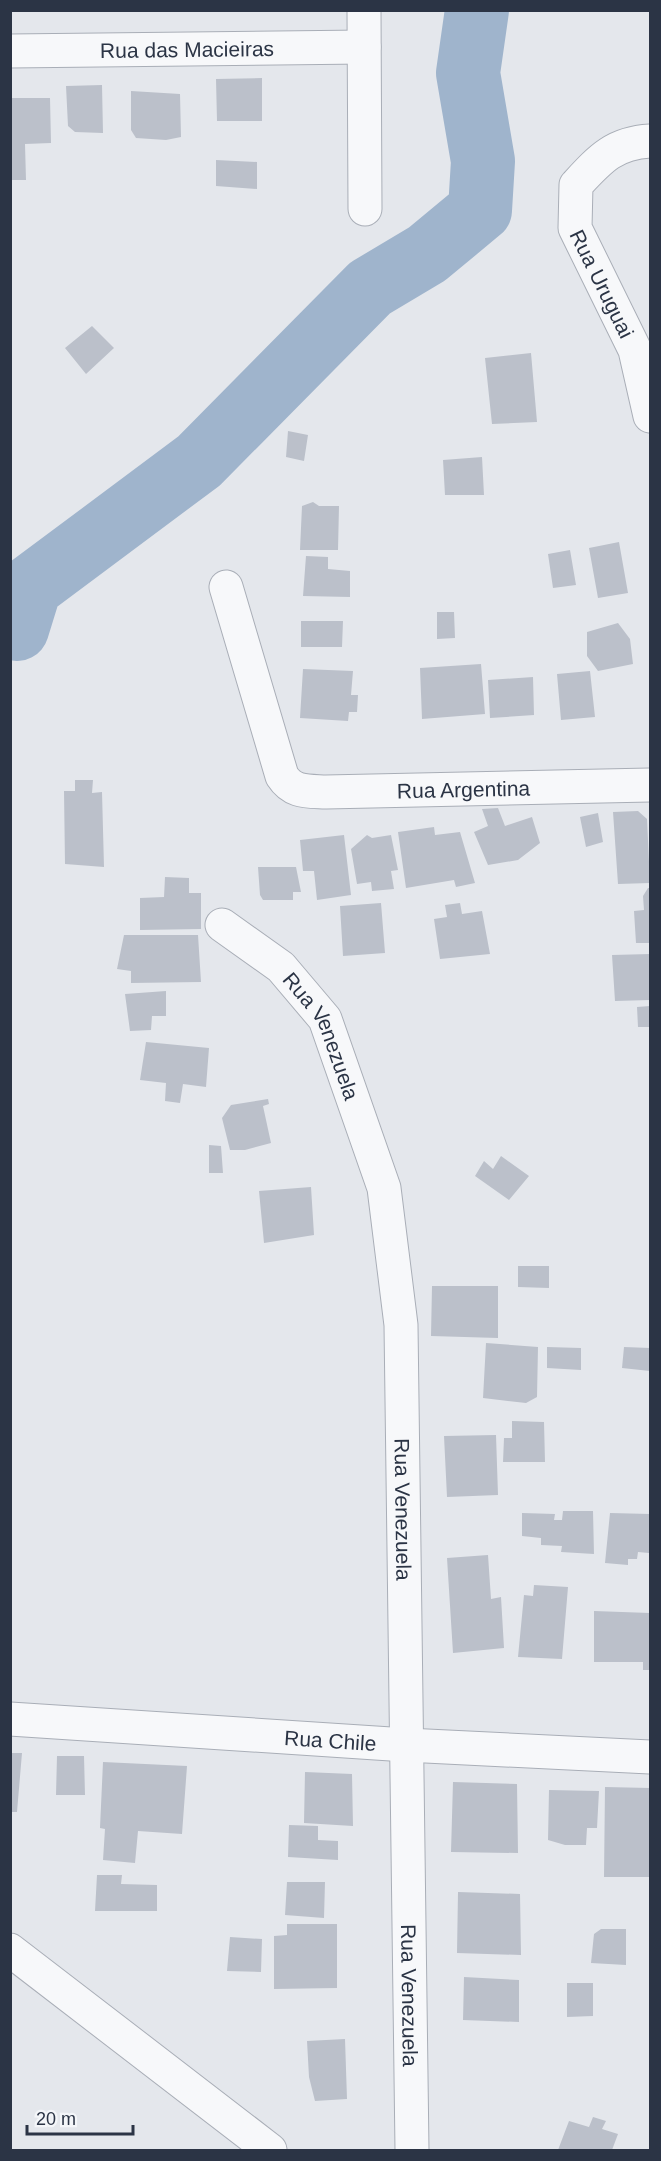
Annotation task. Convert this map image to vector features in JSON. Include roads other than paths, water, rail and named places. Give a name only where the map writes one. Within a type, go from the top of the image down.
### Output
[{"type":"street","points":[[364,10],[365,209]]},
{"type":"street","name":"Rua das Macieiras","points":[[10,51],[364,47]]},
{"type":"street","name":"Rua Uruguai","points":[[643,141],[604,154],[576,185],[575,228],[635,350],[651,416]]},
{"type":"street","name":"Rua Argentina","points":[[226,587],[282,776],[288,785],[301,791],[318,792],[651,785]]},
{"type":"street","name":"Rua Venezuela","points":[[222,925],[281,967],[325,1019],[384,1188],[401,1325],[412,2151]]},
{"type":"street","name":"Rua Chile","points":[[10,1719],[406,1745],[651,1757]]},
{"type":"street","points":[[10,1950],[270,2151]]},
{"type":"waterway","points":[[17,629],[30,587],[199,461],[370,288],[427,254],[480,210],[483,161],[468,73],[477,10]]}]
